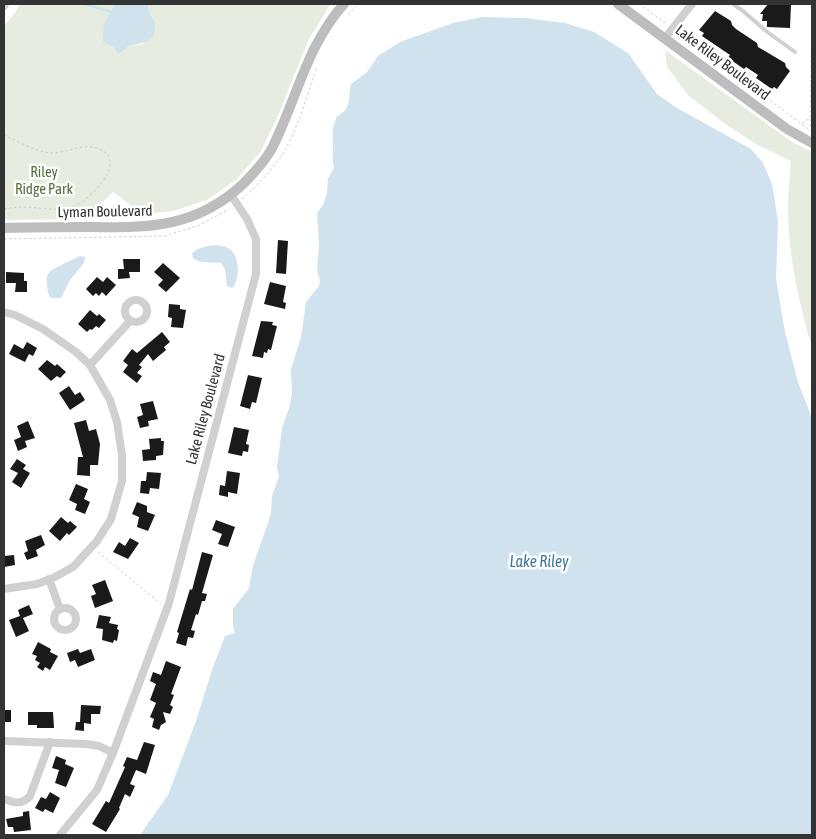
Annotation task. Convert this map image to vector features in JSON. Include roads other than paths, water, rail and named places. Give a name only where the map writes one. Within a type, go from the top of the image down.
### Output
[{"type":"street","points":[[234,199],[274,145],[311,52],[331,19],[344,4]]},
{"type":"street","name":"Lake Riley Boulevard","points":[[618,4],[787,129],[812,137]]},
{"type":"street","points":[[665,38],[692,4]]},
{"type":"street","name":"Lyman Boulevard","points":[[4,228],[138,228],[164,225],[190,217],[234,199]]},
{"type":"street","name":"Lake Riley Boulevard","points":[[60,835],[97,790],[167,609],[256,274],[256,239],[247,219],[234,199]]},
{"type":"street","points":[[4,312],[15,314],[43,329],[76,352],[90,365],[110,400],[117,422],[122,455],[122,481],[111,519],[92,547],[73,567],[49,579],[37,584],[4,589]]},
{"type":"street","points":[[90,365],[130,321]]},
{"type":"street","points":[[49,579],[60,609]]},
{"type":"street","points":[[4,741],[86,744],[99,746],[113,752]]},
{"type":"street","points":[[4,799],[17,803],[26,800],[30,796],[50,742]]},
{"type":"lane","points":[[733,4],[795,52]]},
{"type":"lane","points":[[743,10],[746,4]]},
{"type":"water","points":[[115,4],[148,4],[155,27],[154,33],[149,40],[132,45],[118,54],[114,47],[103,42],[103,26]]},
{"type":"water","name":"Lake Riley","points":[[482,17],[525,18],[565,23],[594,32],[628,53],[657,94],[677,108],[751,149],[763,163],[772,184],[778,221],[776,279],[785,332],[798,382],[812,418],[812,835],[140,835],[168,795],[225,636],[235,633],[233,609],[249,588],[253,566],[271,514],[272,496],[279,477],[277,467],[282,428],[292,393],[291,369],[301,337],[306,302],[319,286],[320,280],[317,270],[319,244],[317,213],[323,205],[327,193],[328,178],[334,168],[333,132],[337,116],[347,106],[351,84],[367,72],[378,56],[400,42],[453,23]]},
{"type":"water","points":[[216,245],[229,249],[236,258],[238,275],[232,288],[227,286],[225,269],[221,263],[203,262],[193,258],[192,253],[197,249]]},
{"type":"water","points":[[80,256],[85,257],[84,263],[70,280],[61,298],[51,298],[47,286],[48,274],[57,267]]},
{"type":"waterway","points":[[84,4],[112,12]]},
{"type":"park label","name":"Riley Ridge Park","points":[[44,180]]}]
